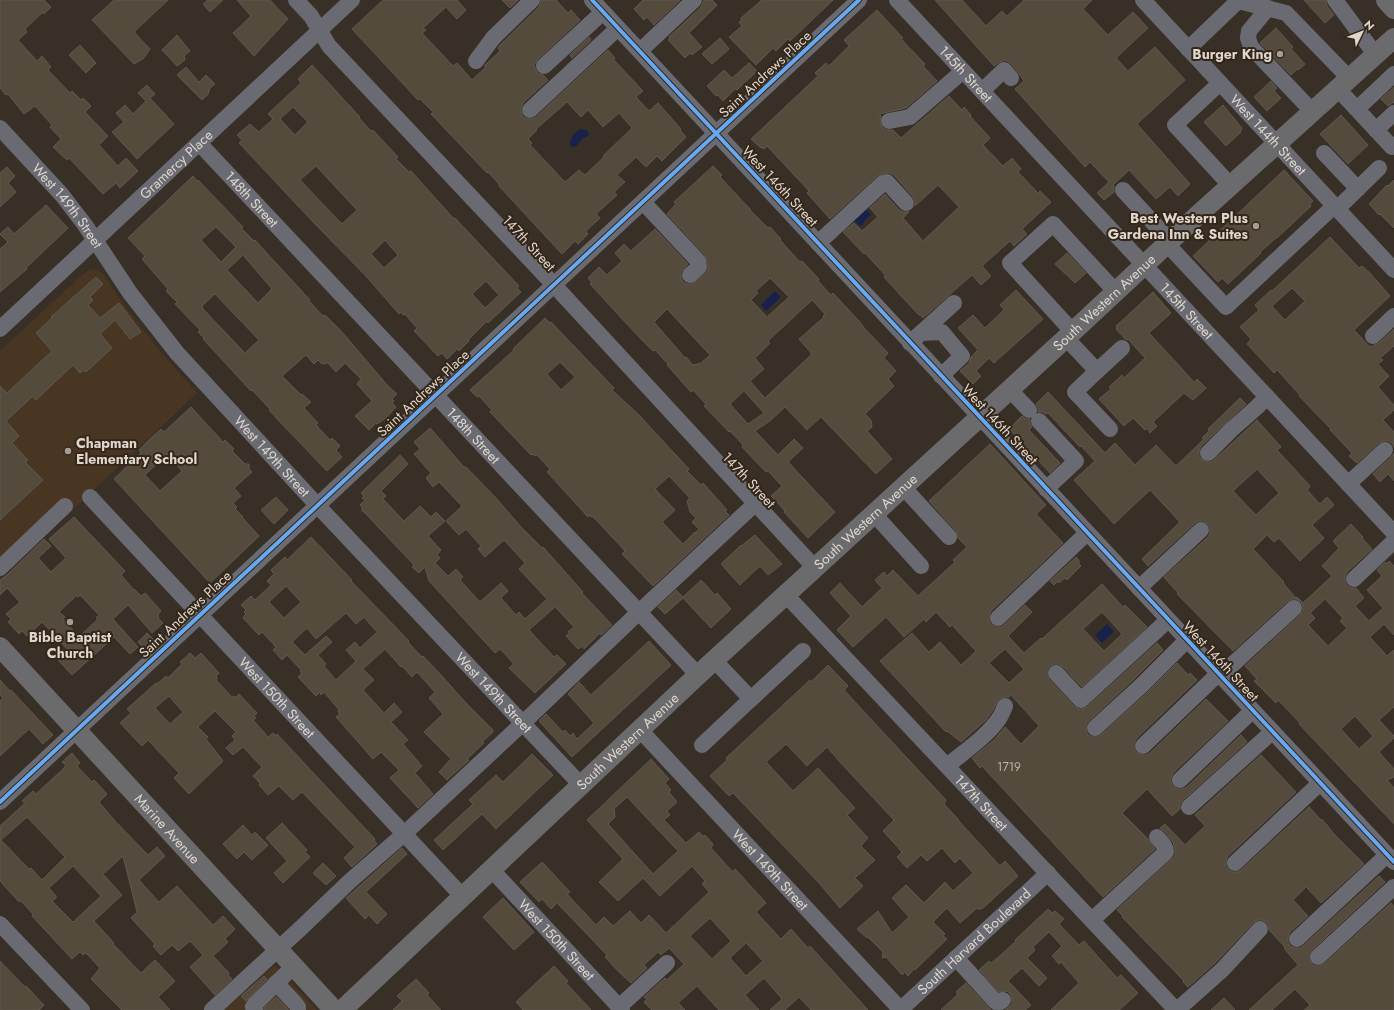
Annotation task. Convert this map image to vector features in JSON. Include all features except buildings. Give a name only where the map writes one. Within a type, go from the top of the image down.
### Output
[{"type":"main road","points":[[1386,0],[1394,9]]},
{"type":"main road","name":"South Western Avenue","points":[[342,1010],[714,660],[1116,292],[1230,185],[1394,38]]},
{"type":"main road","name":"Marine Avenue","points":[[0,647],[334,1010]]},
{"type":"street","name":"147th Street","points":[[296,0],[310,16],[329,46],[554,285],[815,568]]},
{"type":"street","name":"Gramercy Place","points":[[0,329],[352,0]]},
{"type":"street","points":[[476,61],[493,38],[532,0]]},
{"type":"street","name":"West 146th Street","points":[[592,0],[818,243],[916,338],[941,376],[1390,858]]},
{"type":"street","points":[[640,52],[694,0]]},
{"type":"street","name":"Saint Andrews Place","points":[[0,802],[317,505],[437,396],[859,0]]},
{"type":"street","name":"145th Street","points":[[897,0],[1394,533]]},
{"type":"street","name":"West 144th Street","points":[[1143,0],[1394,270]]},
{"type":"street","points":[[1335,0],[1375,54]]},
{"type":"street","points":[[1188,49],[1238,1],[1286,13],[1343,83],[1357,109],[1392,147],[1394,145]]},
{"type":"street","points":[[1268,8],[1249,31],[1248,38],[1251,47],[1312,111]]},
{"type":"street","points":[[544,66],[603,12]]},
{"type":"street","points":[[530,110],[618,28]]},
{"type":"street","points":[[889,121],[910,117],[963,70]]},
{"type":"street","points":[[982,91],[1004,70],[1011,78]]},
{"type":"street","points":[[1357,109],[1394,74]]},
{"type":"street","points":[[1220,83],[1175,125],[1230,185]]},
{"type":"street","points":[[1376,130],[1394,112]]},
{"type":"street","name":"West 149th Street","points":[[0,128],[62,195],[85,225],[130,293],[177,353],[317,505],[581,785]]},
{"type":"street","name":"148th Street","points":[[200,143],[698,675]]},
{"type":"street","points":[[1324,153],[1358,189]]},
{"type":"street","points":[[1123,190],[1226,307],[1335,207],[1358,189],[1379,168]]},
{"type":"street","points":[[818,243],[883,183],[887,182],[906,203]]},
{"type":"street","points":[[643,202],[698,260],[699,266],[690,275]]},
{"type":"street","points":[[1097,371],[1010,263],[1053,224],[1116,292]]},
{"type":"street","points":[[916,338],[954,303]]},
{"type":"street","points":[[1372,336],[1394,316]]},
{"type":"street","points":[[916,338],[942,332],[962,356],[941,376]]},
{"type":"street","points":[[1110,429],[1075,392],[1122,348]]},
{"type":"street","points":[[1009,389],[1076,461],[1046,489]]},
{"type":"street","points":[[1208,453],[1267,396]]},
{"type":"street","points":[[1348,484],[1385,450]]},
{"type":"street","points":[[903,487],[949,537]]},
{"type":"street","name":"West 150th Street","points":[[90,497],[463,897]]},
{"type":"street","points":[[212,1010],[350,881],[404,834],[756,503]]},
{"type":"street","points":[[0,568],[65,506]]},
{"type":"street","points":[[874,514],[921,566]]},
{"type":"street","points":[[1139,588],[1200,530]]},
{"type":"street","points":[[998,618],[1087,533]]},
{"type":"street","points":[[1354,579],[1394,541]]},
{"type":"street","name":"147th Street","points":[[786,595],[1092,920],[1170,1008]]},
{"type":"street","points":[[1143,746],[1294,608]]},
{"type":"street","points":[[1056,673],[1081,700],[1168,620]]},
{"type":"street","points":[[1095,728],[1142,685],[1187,640]]},
{"type":"street","points":[[702,745],[803,651]]},
{"type":"street","points":[[714,660],[751,700]]},
{"type":"street","points":[[947,766],[972,747],[999,719],[1005,706]]},
{"type":"street","points":[[1180,780],[1252,711]]},
{"type":"street","name":"West 149th Street","points":[[640,730],[900,1010]]},
{"type":"street","points":[[1189,807],[1272,732]]},
{"type":"street","points":[[1235,863],[1320,783]]},
{"type":"street","points":[[1092,920],[1166,852],[1166,848],[1157,837]]},
{"type":"street","points":[[1297,939],[1390,858]]},
{"type":"street","name":"West 150th Street","points":[[492,870],[620,1009]]},
{"type":"street","name":"South Harvard Boulevard","points":[[900,1010],[1048,873]]},
{"type":"street","points":[[1318,957],[1394,887]]},
{"type":"street","points":[[0,924],[82,1010]]},
{"type":"street","points":[[1170,1008],[1222,970],[1260,929]]},
{"type":"street","points":[[956,958],[996,1002],[1003,1000]]},
{"type":"street","points":[[620,1009],[667,963]]},
{"type":"street","points":[[232,991],[242,1001],[254,1009],[255,1004],[294,966]]},
{"type":"street","points":[[276,983],[295,1003],[298,1010]]},
{"type":"shaded area","name":"Chapman Elementary School","points":[[91,269],[97,270],[103,274],[126,308],[160,351],[197,393],[0,578],[0,351],[83,274]]},
{"type":"shaded area","points":[[275,965],[317,1010],[224,1010]]},
{"type":"water","points":[[580,129],[587,130],[589,134],[582,139],[577,146],[572,147],[570,141],[573,135]]},
{"type":"water","points":[[866,209],[871,214],[863,223],[864,224],[860,226],[854,220]]},
{"type":"water","points":[[775,291],[781,297],[766,311],[761,305]]},
{"type":"water","points":[[1107,624],[1114,631],[1102,643],[1095,635]]},
{"type":"cycle path","points":[[592,0],[1394,862]]},
{"type":"cycle path","points":[[0,802],[859,0]]},
{"type":"place","name":"Burger King","points":[[1280,54]]},
{"type":"place","name":"Best Western Plus Gardena Inn & Suites","points":[[1256,226]]},
{"type":"place","name":"Chapman Elementary School","points":[[68,451]]},
{"type":"place","name":"Bible Baptist Church","points":[[70,622]]}]
